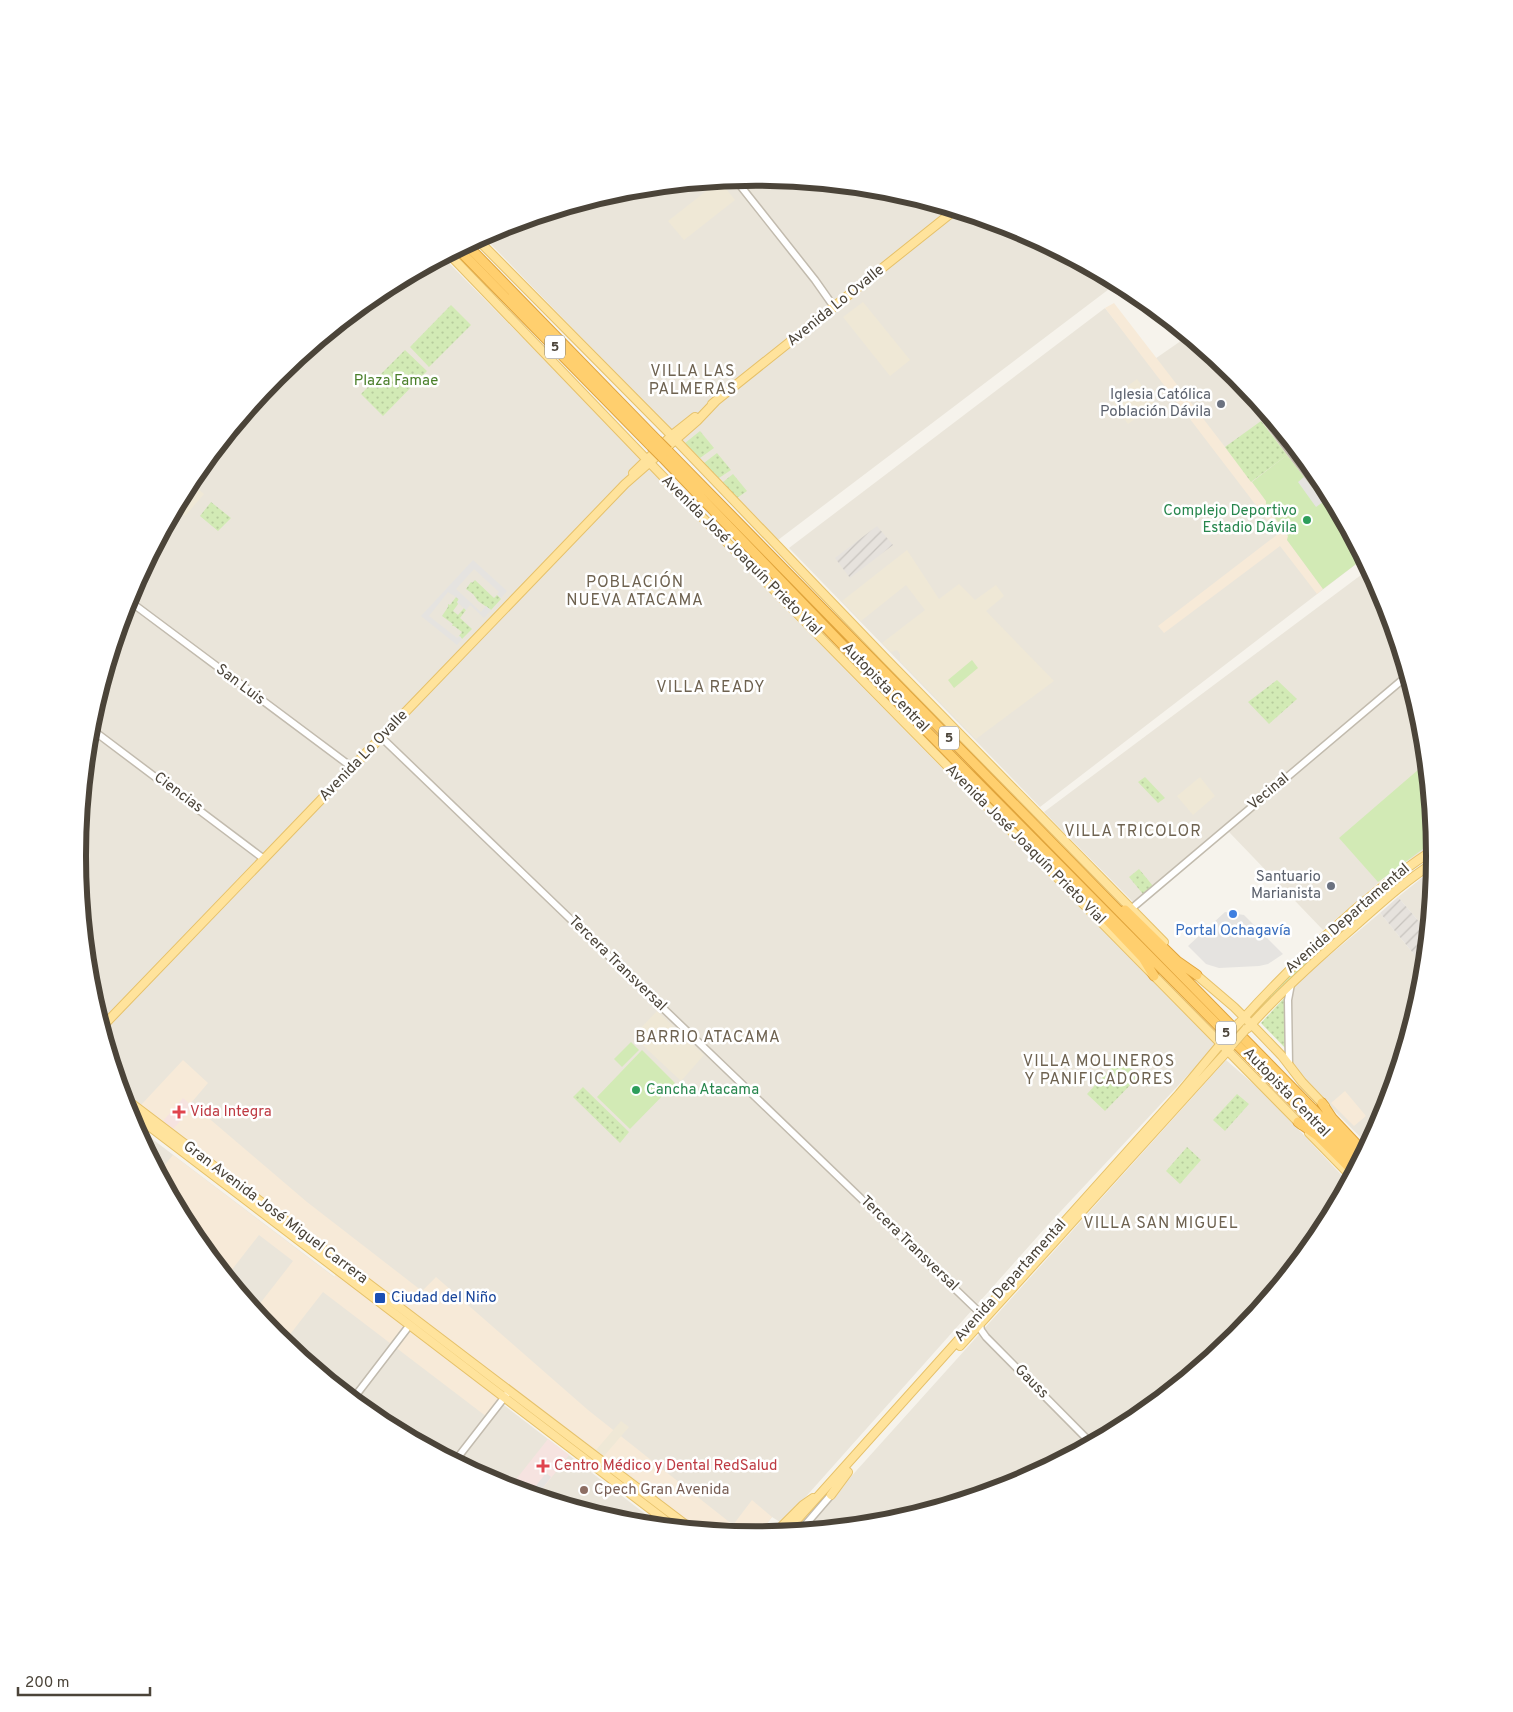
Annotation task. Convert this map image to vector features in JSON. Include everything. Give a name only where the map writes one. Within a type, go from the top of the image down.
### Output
[{"type":"highway","name":"Autopista Central","points":[[472,250],[654,443]]},
{"type":"highway","name":"Autopista Central","points":[[463,254],[665,454],[1357,1154]]},
{"type":"highway","name":"Autopista Central","points":[[665,454],[885,689],[1353,1162]]},
{"type":"highway","points":[[1088,894],[1108,921],[1143,958],[1154,976]]},
{"type":"highway","points":[[1103,896],[1130,914],[1177,961],[1196,975]]},
{"type":"highway","points":[[1322,1103],[1336,1123],[1360,1148]]},
{"type":"highway","points":[[1298,1122],[1318,1136],[1350,1168]]},
{"type":"main road","name":"Avenida Lo Ovalle","points":[[107,1022],[625,484],[630,475],[673,438],[697,421],[716,402],[949,215]]},
{"type":"main road","name":"Avenida José Joaquín Prieto Vial","points":[[483,244],[900,674],[1196,975],[1289,1065],[1297,1077],[1362,1144]]},
{"type":"main road","name":"Avenida José Joaquín Prieto Vial","points":[[453,259],[648,461],[1154,976],[1230,1048],[1236,1059],[1348,1172]]},
{"type":"main road","name":"Avenida Departamental","points":[[793,1525],[828,1492],[1283,975],[1314,945],[1400,872],[1427,854]]},
{"type":"main road","name":"Avenida Departamental","points":[[799,1525],[848,1472],[979,1320],[1249,1026],[1291,983],[1378,905],[1426,868]]},
{"type":"main road","points":[[1219,1060],[1236,1059]]},
{"type":"main road","name":"Gran Avenida José Miguel Carrera","points":[[135,1106],[682,1522]]},
{"type":"main road","name":"Gran Avenida José Miguel Carrera","points":[[140,1119],[665,1520]]},
{"type":"main road","points":[[308,1248],[319,1246]]},
{"type":"main road","points":[[409,1326],[422,1324]]},
{"type":"main road","points":[[783,1525],[803,1505],[828,1492],[848,1472]]},
{"type":"street","points":[[741,186],[834,307]]},
{"type":"street","points":[[1274,431],[1299,463]]},
{"type":"street","name":"San Luis","points":[[135,605],[353,768]]},
{"type":"street","name":"Vecinal","points":[[1131,909],[1403,679]]},
{"type":"street","name":"Ciencias","points":[[98,734],[264,860]]},
{"type":"street","name":"Tercera Transversal","points":[[382,738],[977,1310],[979,1320]]},
{"type":"street","points":[[1289,1065],[1288,1000],[1291,983]]},
{"type":"street","name":"Gauss","points":[[979,1320],[980,1330],[990,1342],[1087,1439]]},
{"type":"street","points":[[357,1394],[409,1326]]},
{"type":"street","points":[[459,1456],[509,1391]]},
{"type":"street","name":"Avenida Departamental","points":[[805,1525],[828,1492]]},
{"type":"shaded area","points":[[711,187],[725,187],[735,200],[684,240],[668,221]]},
{"type":"shaded area","points":[[713,187],[800,187],[844,191],[887,199],[972,221],[1053,255],[1111,288],[778,540],[489,242],[541,221],[583,209],[669,191]]},
{"type":"shaded area","points":[[448,262],[644,461],[752,575],[1074,902],[1124,949],[1161,990],[1216,1045],[1046,1227],[786,1519],[780,1522],[772,1517],[765,1526],[692,1523],[131,1097],[122,1071],[99,987],[92,943],[86,856],[92,769],[99,725],[122,641],[137,600],[155,560],[176,521],[199,484],[253,414],[283,382],[348,324],[384,299]]},
{"type":"shaded area","points":[[863,302],[910,360],[890,376],[843,317]]},
{"type":"shaded area","points":[[1114,303],[1266,501],[1266,505],[1288,536],[1287,540],[1323,589],[1317,594],[1280,546],[1164,633],[1158,626],[1278,534],[1105,308]]},
{"type":"shaded area","points":[[1105,308],[1149,363],[1183,339],[1230,382],[1288,448],[1314,484],[1359,562],[1040,807],[789,548]]},
{"type":"shaded area","points":[[1137,379],[1155,404],[1128,424],[1112,401],[1113,397]]},
{"type":"shaded area","points":[[1304,477],[1323,502],[1316,507],[1298,482]]},
{"type":"shaded area","points":[[197,488],[204,494],[185,516],[181,513]]},
{"type":"shaded area","points":[[877,526],[893,545],[850,578],[835,558]]},
{"type":"shaded area","points":[[907,550],[939,599],[959,584],[975,600],[996,585],[1004,596],[986,611],[1054,681],[976,739],[900,661],[900,654],[897,650],[891,652],[882,643],[925,610],[906,585],[861,621],[842,601]]},
{"type":"shaded area","points":[[473,560],[507,591],[501,598],[497,594],[499,592],[474,569],[456,589],[481,612],[486,606],[491,610],[484,618],[470,605],[466,610],[457,602],[459,599],[448,592],[429,616],[457,638],[460,636],[462,639],[457,645],[421,616]]},
{"type":"shaded area","points":[[1364,573],[1391,641],[1414,725],[1421,769],[1427,850],[1397,867],[1323,930],[1229,832],[1139,908],[1044,812]]},
{"type":"shaded area","points":[[1200,777],[1215,796],[1193,815],[1177,796]]},
{"type":"shaded area","points":[[1423,877],[1426,881],[1423,926],[1398,897]]},
{"type":"shaded area","points":[[1398,897],[1423,926],[1419,958],[1417,958],[1380,913]]},
{"type":"shaded area","points":[[1225,912],[1244,915],[1283,954],[1268,964],[1259,966],[1219,968],[1206,964],[1188,946]]},
{"type":"shaded area","points":[[1380,913],[1419,958],[1404,1029],[1376,1112],[1363,1140],[1292,1065],[1290,1049],[1291,998],[1294,985]]},
{"type":"shaded area","points":[[657,1011],[704,1055],[681,1081],[633,1036]]},
{"type":"shaded area","points":[[183,1060],[208,1083],[191,1103],[307,1202],[422,1291],[436,1277],[588,1410],[733,1525],[752,1500],[772,1517],[765,1526],[756,1526],[713,1525],[651,1518],[664,1501],[511,1386],[487,1417],[323,1292],[289,1336],[259,1305],[293,1261],[259,1235],[231,1271],[199,1228],[163,1167],[173,1155],[334,1277],[345,1260],[141,1105]]},
{"type":"shaded area","points":[[1226,1060],[1266,1095],[1344,1178],[1314,1228],[1260,1298],[1198,1360],[1165,1388],[1129,1413],[1053,1457],[972,1491],[887,1513],[844,1521],[808,1524]]},
{"type":"shaded area","points":[[1345,1091],[1366,1116],[1354,1126],[1331,1103]]},
{"type":"shaded area","name":"Vida Integra","points":[[183,1098],[193,1107],[173,1129],[163,1121]]},
{"type":"shaded area","points":[[148,1136],[650,1517],[583,1503],[541,1491],[500,1475],[460,1457],[421,1436],[348,1388],[283,1330],[225,1264],[199,1228],[176,1191]]},
{"type":"shaded area","points":[[621,1421],[629,1427],[604,1456],[596,1450]]},
{"type":"shaded area","name":"Centro Médico y Dental RedSalud","points":[[548,1439],[569,1455],[541,1491],[515,1481]]},
{"type":"shaded area","points":[[546,1473],[551,1477],[541,1491],[534,1488]]},
{"type":"green space","points":[[451,305],[471,325],[429,367],[410,347]]},
{"type":"green space","name":"Plaza Famae","points":[[405,350],[427,371],[383,416],[361,394]]},
{"type":"green space","points":[[1261,421],[1287,455],[1251,482],[1225,447]]},
{"type":"green space","points":[[700,431],[714,448],[700,458],[685,443]]},
{"type":"green space","points":[[717,453],[731,470],[719,478],[704,463]]},
{"type":"green space","name":"Complejo Deportivo Estadio Dávila","points":[[1287,455],[1332,512],[1359,562],[1323,589],[1287,540],[1288,536],[1252,482]]},
{"type":"green space","points":[[733,474],[747,491],[737,498],[723,482]]},
{"type":"green space","points":[[211,502],[231,518],[218,531],[200,516]]},
{"type":"green space","points":[[475,580],[494,598],[497,595],[501,599],[491,610],[466,589]]},
{"type":"green space","points":[[456,597],[459,600],[453,611],[458,615],[464,608],[466,610],[460,618],[472,629],[462,639],[459,636],[462,632],[452,626],[453,624],[442,616],[448,604],[450,605]]},
{"type":"green space","points":[[972,660],[978,668],[954,688],[948,680]]},
{"type":"green space","points":[[1277,680],[1297,699],[1269,724],[1248,702]]},
{"type":"green space","points":[[1421,768],[1427,846],[1378,882],[1339,838]]},
{"type":"green space","points":[[1145,777],[1165,798],[1158,803],[1138,782]]},
{"type":"green space","points":[[1139,869],[1153,886],[1143,894],[1129,877]]},
{"type":"green space","points":[[1329,938],[1330,940],[1258,1014],[1256,1011],[1292,972]]},
{"type":"green space","points":[[1287,995],[1286,1049],[1261,1023]]},
{"type":"green space","points":[[631,1042],[639,1050],[622,1067],[614,1059]]},
{"type":"green space","name":"Cancha Atacama","points":[[642,1050],[675,1083],[630,1129],[597,1097]]},
{"type":"green space","points":[[1120,1058],[1139,1076],[1105,1111],[1087,1094]]},
{"type":"green space","points":[[583,1087],[629,1132],[620,1143],[573,1097]]},
{"type":"green space","points":[[1237,1094],[1249,1104],[1225,1131],[1213,1120]]},
{"type":"green space","points":[[1187,1147],[1201,1160],[1180,1184],[1166,1171]]},
{"type":"place","name":"Iglesia Católica Población Dávila","points":[[1221,404]]},
{"type":"place","name":"Complejo Deportivo Estadio Dávila","points":[[1307,520]]},
{"type":"place","name":"Santuario Marianista","points":[[1331,886]]},
{"type":"place","name":"Portal Ochagavía","points":[[1233,914]]},
{"type":"place","name":"Cancha Atacama","points":[[636,1090]]},
{"type":"place","name":"Vida Integra","points":[[179,1112]]},
{"type":"place","name":"Ciudad del Niño","points":[[380,1298]]},
{"type":"place","name":"Centro Médico y Dental RedSalud","points":[[543,1466]]},
{"type":"place","name":"Cpech Gran Avenida","points":[[584,1490]]},
{"type":"district","name":"VILLA LAS PALMERAS","points":[[693,381]]},
{"type":"district","name":"POBLACIÓN NUEVA ATACAMA","points":[[635,592]]},
{"type":"district","name":"VILLA READY","points":[[711,688]]},
{"type":"district","name":"VILLA TRICOLOR","points":[[1133,832]]},
{"type":"district","name":"BARRIO ATACAMA","points":[[708,1038]]},
{"type":"district","name":"VILLA MOLINEROS Y PANIFICADORES","points":[[1099,1071]]},
{"type":"district","name":"VILLA SAN MIGUEL","points":[[1161,1224]]}]
